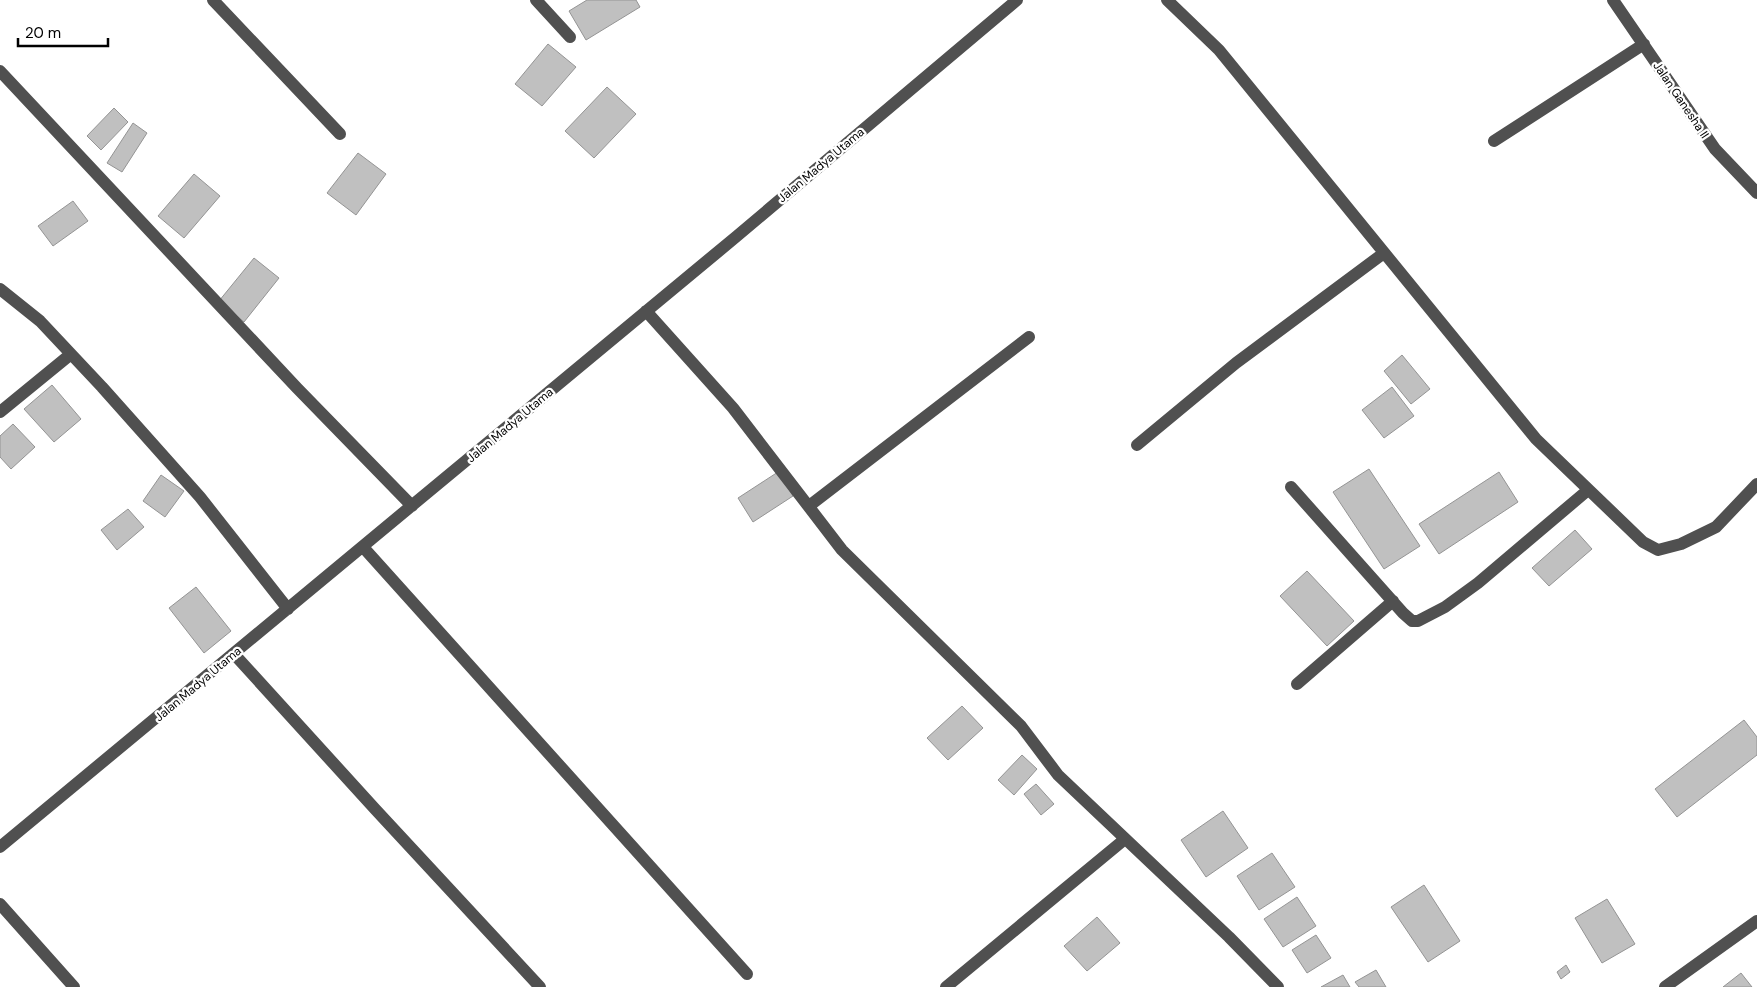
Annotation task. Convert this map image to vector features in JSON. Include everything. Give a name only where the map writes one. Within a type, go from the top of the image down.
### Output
[{"type":"street","points":[[212,0],[340,134]]},
{"type":"street","points":[[536,0],[570,37]]},
{"type":"street","name":"Jalan Madya Utama","points":[[0,847],[646,312],[1017,0]]},
{"type":"street","points":[[1167,0],[1219,50],[1536,439],[1643,542],[1658,550],[1681,544],[1716,527],[1757,484]]},
{"type":"street","name":"Jalan Ganesha II","points":[[1613,0],[1714,149],[1757,193]]},
{"type":"street","points":[[1494,141],[1644,44]]},
{"type":"street","points":[[0,71],[297,388],[412,506]]},
{"type":"street","points":[[1136,445],[1236,363],[1384,253]]},
{"type":"street","points":[[0,289],[40,321],[200,497],[288,609]]},
{"type":"street","points":[[646,312],[733,408],[842,550],[1021,726],[1058,775],[1229,937],[1278,987]]},
{"type":"street","points":[[808,506],[1029,337]]},
{"type":"street","points":[[0,412],[71,354]]},
{"type":"street","points":[[1291,487],[1412,621],[1424,619],[1445,607],[1478,583],[1588,490]]},
{"type":"street","points":[[363,547],[747,974]]},
{"type":"street","points":[[1297,684],[1393,601]]},
{"type":"street","points":[[234,654],[374,809],[540,987]]},
{"type":"street","points":[[946,987],[1123,836]]},
{"type":"street","points":[[0,904],[74,987]]},
{"type":"street","points":[[1665,987],[1755,925]]},
{"type":"building","points":[[587,0],[636,0],[640,7],[586,40],[569,11]]},
{"type":"building","points":[[548,44],[576,67],[542,106],[515,84]]},
{"type":"building","points":[[607,87],[636,114],[594,158],[565,131]]},
{"type":"building","points":[[114,108],[128,122],[101,150],[87,136]]},
{"type":"building","points":[[133,123],[147,133],[122,172],[107,163]]},
{"type":"building","points":[[358,153],[386,174],[356,215],[327,193]]},
{"type":"building","points":[[194,174],[220,196],[184,238],[158,216]]},
{"type":"building","points":[[73,201],[88,221],[53,246],[38,226]]},
{"type":"building","points":[[254,258],[279,278],[244,322],[219,301]]},
{"type":"building","points":[[1402,355],[1430,389],[1411,404],[1384,371]]},
{"type":"building","points":[[52,385],[81,419],[54,442],[24,409]]},
{"type":"building","points":[[1392,387],[1414,416],[1384,438],[1362,410]]},
{"type":"building","points":[[13,424],[35,447],[11,469],[0,457],[0,436]]},
{"type":"building","points":[[1369,469],[1420,546],[1384,569],[1333,492]]},
{"type":"building","points":[[778,472],[793,496],[753,522],[738,498]]},
{"type":"building","points":[[1499,472],[1518,502],[1439,554],[1419,524]]},
{"type":"building","points":[[161,475],[184,491],[165,517],[143,501]]},
{"type":"building","points":[[128,509],[144,527],[117,550],[101,530]]},
{"type":"building","points":[[1575,530],[1592,549],[1549,586],[1532,568]]},
{"type":"building","points":[[1307,571],[1354,621],[1327,646],[1280,596]]},
{"type":"building","points":[[196,587],[231,631],[204,653],[169,608]]},
{"type":"building","points":[[962,706],[983,728],[948,760],[927,738]]},
{"type":"building","points":[[1744,720],[1757,737],[1757,755],[1677,817],[1655,789]]},
{"type":"building","points":[[1022,755],[1037,769],[1014,795],[998,780]]},
{"type":"building","points":[[1036,784],[1054,804],[1041,815],[1024,794]]},
{"type":"building","points":[[1223,811],[1248,848],[1206,877],[1181,840]]},
{"type":"building","points":[[1272,853],[1295,887],[1259,910],[1237,876]]},
{"type":"building","points":[[1424,885],[1460,941],[1428,962],[1391,907]]},
{"type":"building","points":[[1297,897],[1316,926],[1283,947],[1264,919]]},
{"type":"building","points":[[1607,899],[1635,944],[1602,963],[1575,918]]},
{"type":"building","points":[[1097,917],[1120,943],[1087,971],[1064,946]]},
{"type":"building","points":[[1316,935],[1331,958],[1307,973],[1292,950]]},
{"type":"building","points":[[1566,965],[1570,972],[1561,979],[1557,972]]},
{"type":"building","points":[[1376,970],[1386,987],[1359,987],[1355,982]]},
{"type":"building","points":[[1741,973],[1752,987],[1723,987]]},
{"type":"building","points":[[1343,975],[1350,987],[1321,987]]}]
